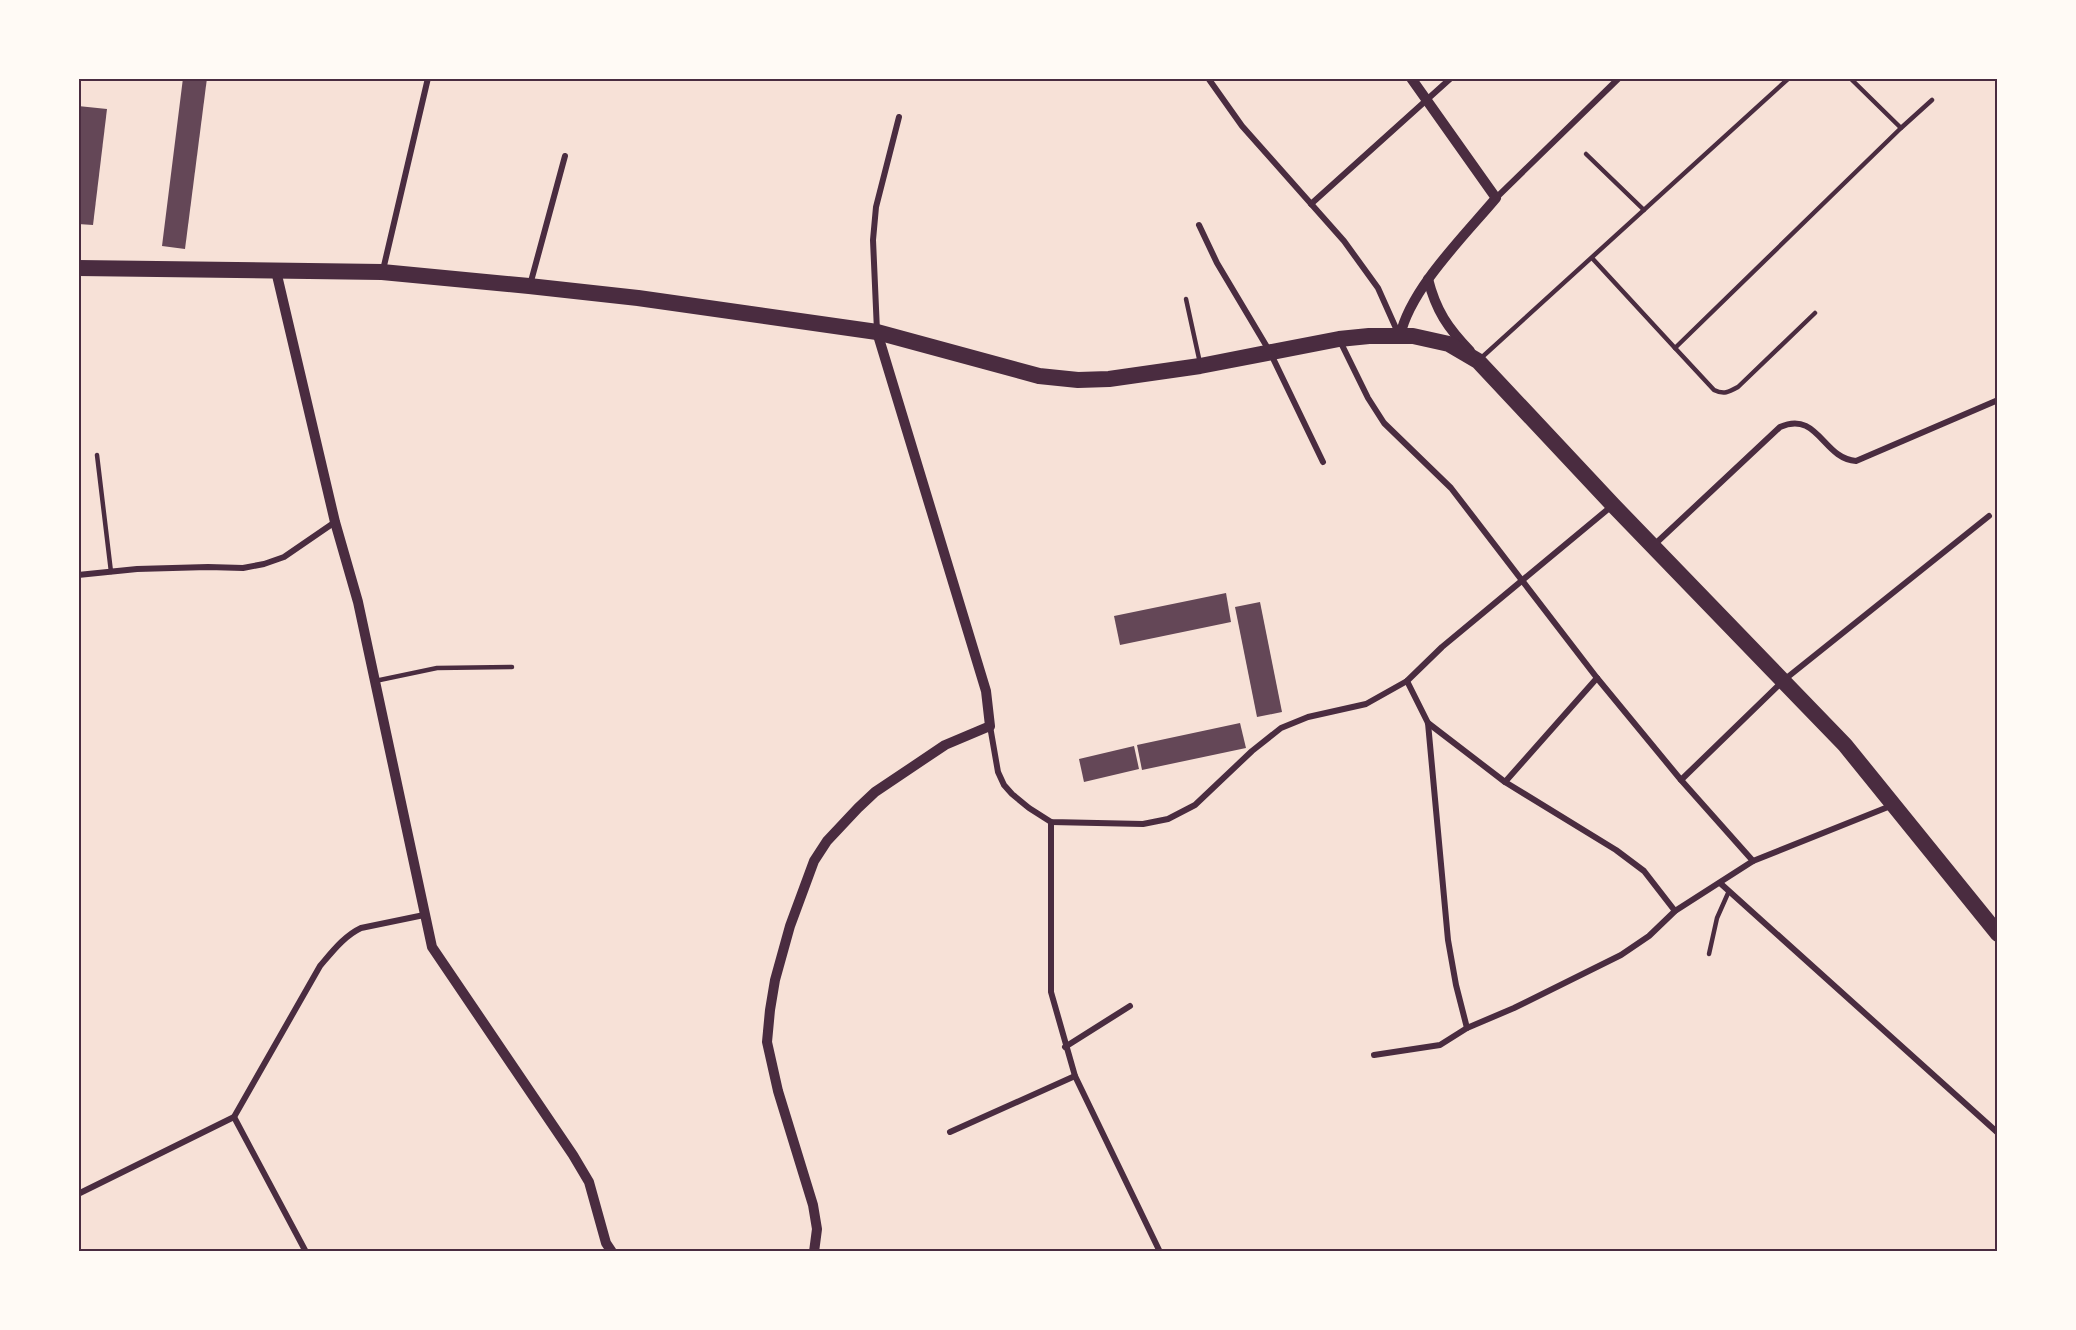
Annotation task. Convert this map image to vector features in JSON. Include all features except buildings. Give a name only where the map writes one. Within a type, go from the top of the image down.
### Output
[{"type":"highway","points":[[78,268],[382,272],[530,285],[877,332],[1039,376],[1078,380],[1109,379],[1200,366],[1339,339],[1369,336],[1422,338],[1449,345],[1478,360],[1613,505],[1845,745],[1998,934]]},
{"type":"street","points":[[382,272],[428,78]]},
{"type":"street","points":[[1208,78],[1242,126],[1344,241],[1378,288],[1400,336]]},
{"type":"street","points":[[1411,78],[1496,198]]},
{"type":"street","points":[[1311,204],[1451,78]]},
{"type":"street","points":[[1400,336],[1411,306],[1428,279],[1496,198],[1619,78]]},
{"type":"street","points":[[899,117],[876,207],[873,240],[877,332],[986,691],[998,772],[1012,794],[1051,822],[1143,824],[1168,819],[1195,805],[1252,751],[1281,728],[1308,717],[1366,704],[1407,681],[1442,647],[1613,505]]},
{"type":"street","points":[[530,285],[565,156]]},
{"type":"street","points":[[1199,225],[1217,263],[1270,352],[1323,462]]},
{"type":"street","points":[[276,271],[335,522],[358,602],[432,947],[573,1155],[588,1182],[606,1243],[612,1252]]},
{"type":"street","points":[[1428,279],[1442,318],[1478,360]]},
{"type":"street","points":[[1339,339],[1368,398],[1384,423],[1451,488],[1597,678],[1681,780],[1753,861]]},
{"type":"street","points":[[1654,546],[1780,427],[1787,424],[1796,423],[1812,429],[1837,454],[1848,460],[1856,460],[1998,400]]},
{"type":"street","points":[[1681,780],[1784,680],[1989,516]]},
{"type":"street","points":[[78,575],[208,567],[243,568],[264,564],[284,557],[335,522]]},
{"type":"street","points":[[1505,782],[1597,678]]},
{"type":"street","points":[[1407,681],[1428,723],[1448,940],[1467,1028]]},
{"type":"street","points":[[1428,723],[1505,782],[1616,850],[1644,871],[1675,911]]},
{"type":"street","points":[[814,1252],[817,1229],[813,1206],[778,1091],[767,1042],[775,980],[790,926],[814,861],[827,842],[858,808],[875,792],[945,745],[990,726]]},
{"type":"street","points":[[1374,1055],[1440,1045],[1467,1028],[1514,1008],[1621,955],[1649,936],[1675,911],[1753,861],[1895,804]]},
{"type":"street","points":[[1051,822],[1051,992],[1065,1047],[1075,1076],[1161,1252]]},
{"type":"street","points":[[1720,884],[1998,1133]]},
{"type":"street","points":[[78,1194],[234,1117],[320,966],[335,948],[361,928],[424,915]]},
{"type":"street","points":[[1065,1047],[1130,1006]]},
{"type":"street","points":[[950,1132],[1075,1076]]},
{"type":"street","points":[[234,1117],[306,1252]]},
{"type":"lane","points":[[1478,360],[1789,78]]},
{"type":"lane","points":[[1850,78],[1901,128]]},
{"type":"lane","points":[[1675,348],[1932,100]]},
{"type":"lane","points":[[1586,154],[1644,210]]},
{"type":"lane","points":[[1592,258],[1714,390],[1720,393],[1729,392],[1738,387],[1815,313]]},
{"type":"lane","points":[[1186,299],[1200,366]]},
{"type":"lane","points":[[97,455],[111,572]]},
{"type":"lane","points":[[375,681],[437,668],[512,667]]},
{"type":"lane","points":[[1709,954],[1718,918],[1729,891]]}]
